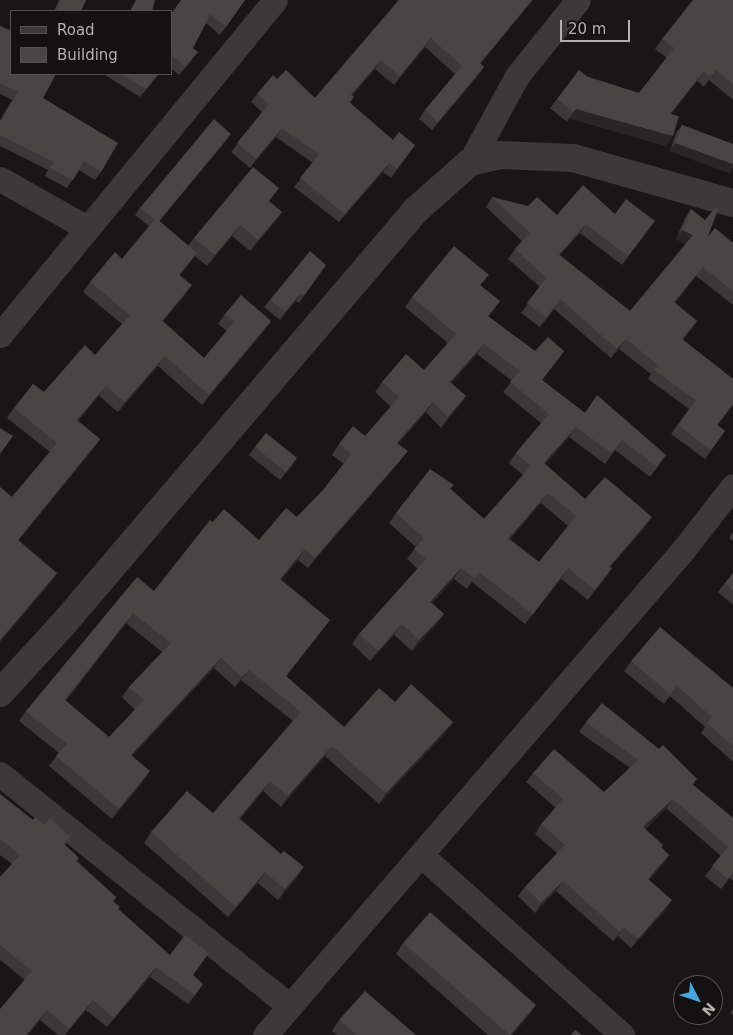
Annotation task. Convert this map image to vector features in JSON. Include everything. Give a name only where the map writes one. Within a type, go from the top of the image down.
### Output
[{"type":"street","points":[[0,335],[275,0]]},
{"type":"street","points":[[0,693],[65,622],[416,210],[470,162],[517,76],[578,0]]},
{"type":"street","points":[[470,162],[500,156],[573,158],[733,203]]},
{"type":"street","points":[[0,179],[87,228]]},
{"type":"street","points":[[264,1035],[683,550],[733,486]]},
{"type":"street","points":[[0,774],[290,1006]]},
{"type":"street","points":[[421,855],[622,1035]]},
{"type":"building","points":[[61,0],[86,0],[81,10],[56,10]]},
{"type":"building","points":[[136,0],[155,0],[152,10],[131,10]]},
{"type":"building","points":[[181,0],[245,0],[226,27],[210,14],[193,48],[198,52],[185,67],[172,55],[172,13]]},
{"type":"building","points":[[399,0],[532,0],[480,63],[484,67],[438,122],[425,110],[462,66],[431,38],[400,76],[381,60],[351,95],[354,97],[349,102],[393,140],[399,132],[415,145],[397,169],[389,163],[345,214],[300,178],[319,154],[282,128],[256,159],[237,143],[269,104],[257,94],[273,75],[277,79],[286,70],[315,98]]},
{"type":"building","points":[[693,0],[733,0],[733,84],[716,70],[710,77],[704,71],[670,114],[679,116],[673,136],[576,109],[573,112],[557,99],[579,70],[588,77],[639,93],[674,48],[662,39]]},
{"type":"building","points":[[0,26],[10,31],[10,75],[55,75],[43,98],[118,143],[101,172],[84,161],[73,180],[50,168],[54,162],[0,135],[0,122],[18,92],[0,83]]},
{"type":"building","points":[[122,75],[157,75],[146,89]]},
{"type":"building","points":[[214,119],[231,134],[159,221],[156,218],[155,220],[140,208]]},
{"type":"building","points":[[682,125],[733,144],[733,164],[675,143]]},
{"type":"building","points":[[253,167],[279,188],[269,201],[282,212],[258,240],[240,225],[215,255],[194,238]]},
{"type":"building","points":[[583,185],[615,214],[626,199],[655,221],[628,256],[586,224],[559,255],[630,311],[693,235],[682,230],[691,209],[705,220],[715,208],[718,210],[708,236],[715,228],[733,243],[733,291],[703,267],[674,302],[697,321],[682,339],[733,379],[733,404],[717,425],[725,431],[711,450],[678,425],[696,400],[654,370],[658,365],[626,339],[617,349],[560,299],[546,318],[527,303],[546,278],[515,249],[530,233],[492,197],[528,206],[537,197],[557,215]]},
{"type":"building","points":[[156,218],[197,253],[179,275],[192,285],[162,321],[204,358],[234,322],[225,314],[241,295],[271,321],[209,395],[165,356],[125,402],[106,386],[77,420],[100,439],[18,540],[57,573],[0,640],[0,487],[12,497],[57,443],[14,408],[33,384],[44,392],[85,345],[95,355],[130,315],[90,282],[115,252],[122,259]]},
{"type":"building","points":[[454,246],[489,275],[480,285],[500,301],[488,316],[535,351],[548,337],[564,351],[542,380],[585,413],[597,395],[666,455],[657,467],[622,440],[612,453],[576,427],[544,463],[585,499],[605,477],[652,517],[609,567],[612,568],[595,590],[568,568],[533,614],[479,572],[474,578],[461,568],[430,602],[444,614],[419,640],[402,624],[378,651],[359,634],[426,559],[414,549],[424,538],[396,513],[430,469],[454,485],[450,489],[484,519],[531,466],[516,453],[549,414],[510,382],[520,371],[484,344],[450,382],[466,396],[448,417],[433,402],[397,443],[408,451],[315,558],[305,549],[280,579],[330,620],[286,676],[344,727],[379,688],[395,702],[411,684],[453,722],[386,793],[332,746],[288,796],[270,781],[239,818],[281,854],[284,851],[304,867],[285,889],[265,872],[236,907],[151,832],[187,791],[213,813],[301,712],[249,670],[242,677],[221,658],[131,755],[150,771],[119,809],[56,756],[67,744],[26,711],[137,577],[154,591],[210,520],[213,522],[224,509],[259,540],[286,508],[297,517],[324,489],[351,454],[339,444],[353,426],[365,436],[399,397],[382,382],[406,354],[424,370],[456,334],[412,297]],"holes":[[[548,493],[576,516],[539,562],[508,539]],[[133,613],[171,643],[129,687],[144,700],[109,737],[65,700]]]},
{"type":"building","points":[[310,251],[326,265],[304,295],[301,293],[285,312],[270,300]]},
{"type":"building","points":[[0,428],[13,436],[0,454]]},
{"type":"building","points":[[266,433],[297,458],[286,472],[255,447]]},
{"type":"building","points":[[733,573],[733,590],[725,583]]},
{"type":"building","points":[[660,627],[733,688],[733,746],[707,723],[712,717],[677,686],[670,694],[631,661]]},
{"type":"building","points":[[602,703],[659,749],[663,745],[697,779],[692,784],[733,818],[733,873],[728,879],[712,866],[728,847],[673,799],[643,827],[663,845],[661,847],[669,855],[648,879],[672,900],[638,939],[624,927],[620,932],[563,881],[541,903],[525,887],[565,845],[541,824],[563,799],[533,773],[554,749],[604,792],[638,760],[586,722]]},
{"type":"building","points":[[0,794],[33,820],[35,817],[44,825],[50,818],[70,837],[64,844],[79,858],[76,861],[116,897],[113,901],[120,907],[118,909],[170,955],[185,935],[209,953],[193,975],[203,984],[195,995],[156,967],[114,1018],[93,1000],[69,1029],[47,1010],[26,1035],[0,1035],[0,1009],[32,971],[0,945],[0,877],[20,855],[0,839]]},
{"type":"building","points":[[430,912],[536,1005],[510,1035],[403,943]]},
{"type":"building","points":[[365,991],[416,1035],[357,1035],[339,1020]]},
{"type":"building","points":[[575,1030],[582,1035],[571,1035]]}]
